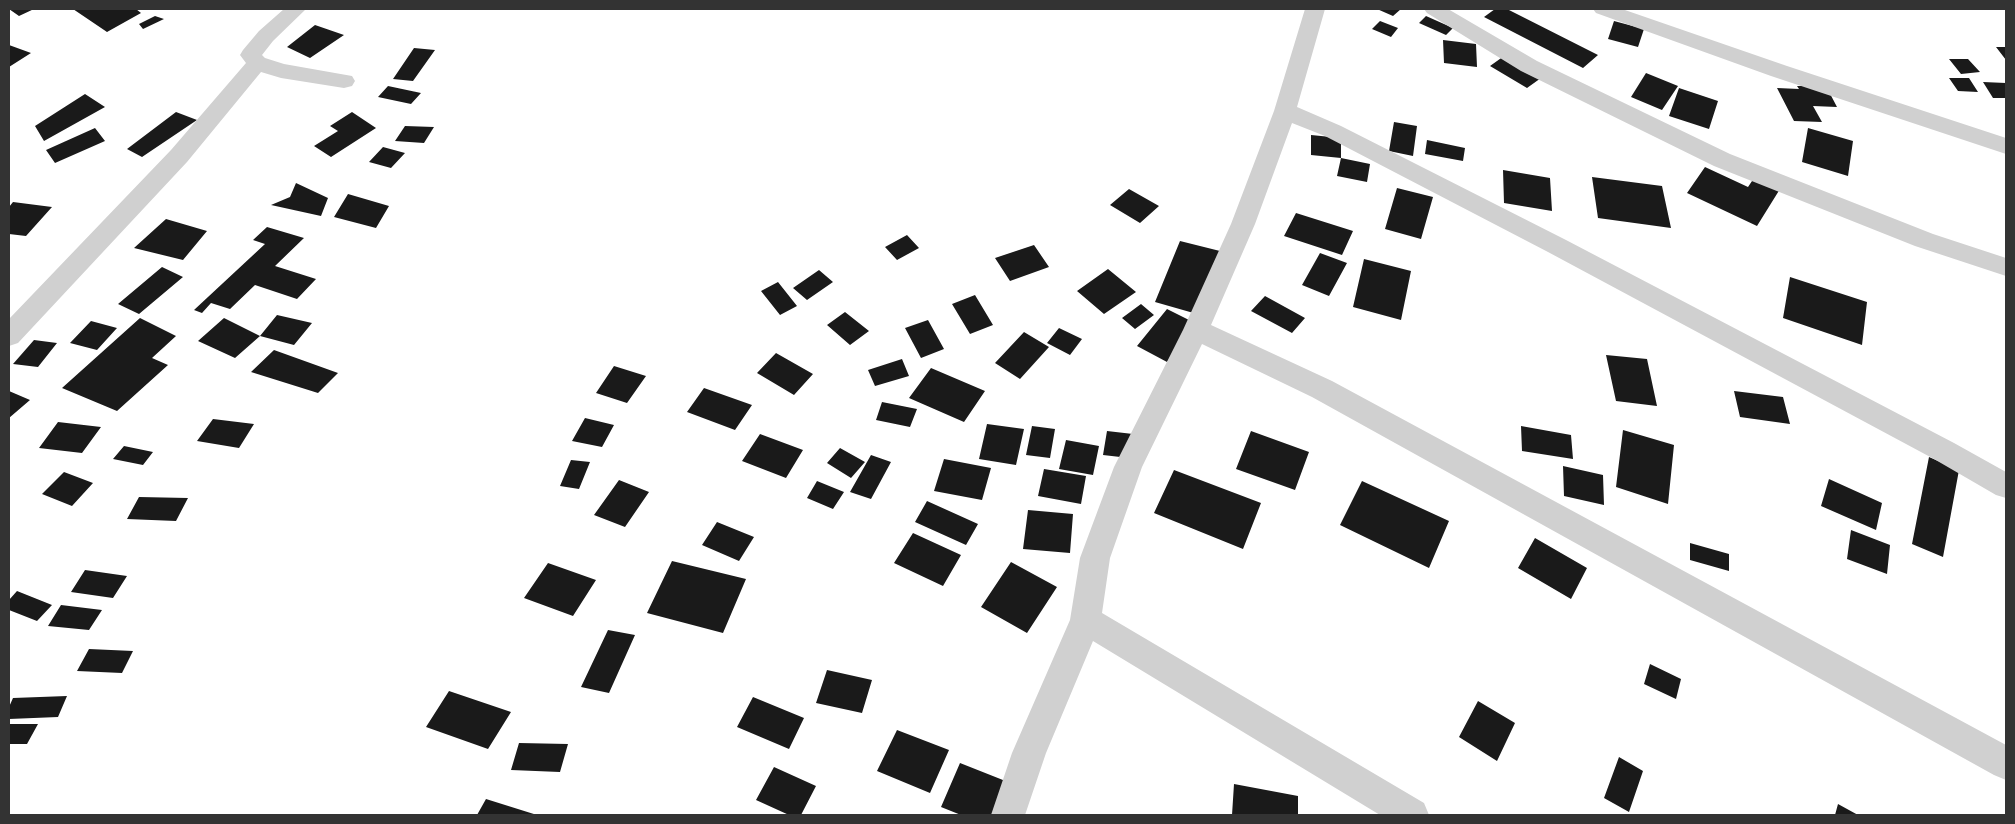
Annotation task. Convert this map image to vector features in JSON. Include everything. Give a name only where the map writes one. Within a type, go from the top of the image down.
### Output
[{"type":"street","points":[[296,9],[266,36],[251,55],[257,63],[281,71],[344,81]]},
{"type":"street","points":[[1008,815],[1029,753],[1086,620],[1095,558],[1128,467],[1196,330],[1243,224],[1285,111],[1315,9]]},
{"type":"street","points":[[1603,9],[1779,71],[2006,146]]},
{"type":"street","points":[[1441,10],[1528,66],[1722,160],[1924,240],[2006,267]]},
{"type":"street","points":[[9,336],[179,156],[257,63]]},
{"type":"street","points":[[1285,111],[1333,131],[1548,242],[1944,451],[2006,486]]},
{"type":"street","points":[[1196,330],[1322,389],[2006,763]]},
{"type":"street","points":[[1086,620],[1412,815]]},
{"type":"building","points":[[9,9],[34,9],[19,16]]},
{"type":"building","points":[[73,9],[136,9],[141,13],[107,32]]},
{"type":"building","points":[[1377,9],[1401,9],[1393,16]]},
{"type":"building","points":[[1495,9],[1507,9],[1598,55],[1583,68],[1484,17]]},
{"type":"building","points":[[155,16],[164,19],[143,29],[139,24]]},
{"type":"building","points":[[1426,16],[1453,28],[1446,35],[1419,23]]},
{"type":"building","points":[[1380,21],[1398,28],[1391,37],[1372,29]]},
{"type":"building","points":[[1614,21],[1644,29],[1638,47],[1608,39]]},
{"type":"building","points":[[315,25],[344,35],[310,58],[287,47]]},
{"type":"building","points":[[1443,40],[1476,44],[1477,67],[1444,63]]},
{"type":"building","points":[[9,45],[31,53],[9,67]]},
{"type":"building","points":[[1996,47],[2006,47],[2006,60]]},
{"type":"building","points":[[414,48],[435,50],[413,81],[393,79]]},
{"type":"building","points":[[1504,56],[1541,78],[1527,88],[1490,66]]},
{"type":"building","points":[[1949,59],[1968,59],[1980,72],[1961,74]]},
{"type":"building","points":[[1646,73],[1678,86],[1662,110],[1631,97]]},
{"type":"building","points":[[1949,78],[1969,78],[1978,92],[1958,91]]},
{"type":"building","points":[[1983,82],[2006,83],[2006,98],[1993,98]]},
{"type":"building","points":[[388,86],[421,93],[411,104],[378,97]]},
{"type":"building","points":[[1797,86],[1826,86],[1837,107],[1813,106],[1822,122],[1794,121],[1777,88],[1799,89]]},
{"type":"building","points":[[1679,88],[1718,101],[1709,129],[1669,116]]},
{"type":"building","points":[[85,94],[105,107],[44,141],[35,126]]},
{"type":"building","points":[[176,112],[197,120],[142,157],[127,149]]},
{"type":"building","points":[[352,112],[376,128],[331,157],[314,146],[338,131],[330,126]]},
{"type":"building","points":[[1394,122],[1417,126],[1413,156],[1389,151]]},
{"type":"building","points":[[405,126],[434,127],[424,143],[395,141]]},
{"type":"building","points":[[95,128],[105,141],[55,163],[46,150]]},
{"type":"building","points":[[1808,128],[1853,141],[1848,176],[1802,162]]},
{"type":"building","points":[[1311,135],[1341,138],[1341,158],[1311,155]]},
{"type":"building","points":[[1427,140],[1465,148],[1463,161],[1425,154]]},
{"type":"building","points":[[383,147],[405,153],[391,168],[369,162]]},
{"type":"building","points":[[1341,158],[1370,164],[1367,182],[1337,176]]},
{"type":"building","points":[[1705,167],[1748,187],[1754,178],[1780,189],[1757,226],[1687,193]]},
{"type":"building","points":[[1503,170],[1550,178],[1552,211],[1504,203]]},
{"type":"building","points":[[1592,177],[1662,186],[1671,228],[1598,218]]},
{"type":"building","points":[[296,183],[328,198],[321,216],[271,205],[290,197]]},
{"type":"building","points":[[1397,188],[1433,197],[1421,239],[1385,229]]},
{"type":"building","points":[[1129,189],[1159,206],[1140,223],[1110,205]]},
{"type":"building","points":[[348,194],[389,206],[376,228],[334,217]]},
{"type":"building","points":[[13,202],[52,207],[26,236],[9,234],[9,207]]},
{"type":"building","points":[[1296,213],[1353,231],[1342,255],[1284,236]]},
{"type":"building","points":[[166,219],[207,231],[183,260],[134,248]]},
{"type":"building","points":[[267,227],[304,238],[275,266],[316,279],[297,299],[255,285],[230,309],[211,303],[202,313],[194,310],[265,244],[253,240]]},
{"type":"building","points":[[907,235],[919,248],[897,260],[885,247]]},
{"type":"building","points":[[1180,241],[1220,251],[1197,314],[1155,302]]},
{"type":"building","points":[[1034,245],[1049,267],[1010,281],[995,258]]},
{"type":"building","points":[[1320,253],[1347,263],[1329,296],[1302,285]]},
{"type":"building","points":[[1364,259],[1411,271],[1401,320],[1353,307]]},
{"type":"building","points":[[162,267],[183,277],[139,314],[118,304]]},
{"type":"building","points":[[1108,269],[1136,292],[1104,314],[1077,291]]},
{"type":"building","points":[[819,270],[833,282],[807,300],[793,288]]},
{"type":"building","points":[[1790,277],[1867,302],[1862,345],[1783,318]]},
{"type":"building","points":[[778,282],[797,306],[780,315],[761,291]]},
{"type":"building","points":[[975,295],[993,325],[970,334],[952,304]]},
{"type":"building","points":[[1265,296],[1305,318],[1292,333],[1251,311]]},
{"type":"building","points":[[1141,304],[1154,315],[1135,329],[1122,318]]},
{"type":"building","points":[[1167,309],[1197,324],[1167,362],[1137,346]]},
{"type":"building","points":[[845,312],[869,331],[850,345],[827,325]]},
{"type":"building","points":[[277,315],[312,323],[294,345],[260,336]]},
{"type":"building","points":[[140,318],[176,336],[152,358],[168,365],[117,411],[62,388]]},
{"type":"building","points":[[224,318],[260,336],[235,358],[198,341]]},
{"type":"building","points":[[928,320],[944,349],[921,358],[905,328]]},
{"type":"building","points":[[91,321],[117,328],[97,350],[70,343]]},
{"type":"building","points":[[1059,328],[1082,339],[1070,355],[1047,343]]},
{"type":"building","points":[[1024,332],[1049,347],[1020,379],[995,363]]},
{"type":"building","points":[[34,340],[57,343],[38,367],[13,364]]},
{"type":"building","points":[[274,350],[338,373],[318,393],[251,372]]},
{"type":"building","points":[[776,353],[813,374],[794,395],[757,373]]},
{"type":"building","points":[[1606,355],[1647,359],[1657,406],[1616,401]]},
{"type":"building","points":[[902,359],[909,376],[875,386],[868,370]]},
{"type":"building","points":[[614,366],[646,376],[627,403],[596,393]]},
{"type":"building","points":[[931,368],[985,391],[964,422],[909,398]]},
{"type":"building","points":[[704,388],[752,405],[735,430],[687,412]]},
{"type":"building","points":[[9,391],[30,400],[9,418]]},
{"type":"building","points":[[1734,391],[1783,397],[1790,424],[1740,417]]},
{"type":"building","points":[[882,402],[917,409],[910,427],[876,420]]},
{"type":"building","points":[[585,418],[614,425],[602,447],[572,441]]},
{"type":"building","points":[[213,419],[254,424],[239,448],[197,441]]},
{"type":"building","points":[[58,422],[101,427],[82,453],[39,448]]},
{"type":"building","points":[[987,424],[1024,429],[1016,465],[979,459]]},
{"type":"building","points":[[1032,426],[1055,429],[1050,458],[1026,455]]},
{"type":"building","points":[[1521,426],[1571,435],[1573,459],[1522,451]]},
{"type":"building","points":[[1623,430],[1674,445],[1668,504],[1616,487]]},
{"type":"building","points":[[1107,431],[1133,434],[1129,458],[1103,455]]},
{"type":"building","points":[[1251,431],[1309,452],[1295,490],[1236,469]]},
{"type":"building","points":[[760,434],[803,450],[786,478],[742,461]]},
{"type":"building","points":[[1066,440],[1099,446],[1093,475],[1059,469]]},
{"type":"building","points":[[124,446],[153,452],[143,465],[113,459]]},
{"type":"building","points":[[840,448],[865,462],[851,478],[827,463]]},
{"type":"building","points":[[871,455],[891,462],[871,499],[850,492]]},
{"type":"building","points":[[1929,457],[1959,470],[1943,557],[1912,544]]},
{"type":"building","points":[[944,459],[991,468],[982,500],[934,491]]},
{"type":"building","points":[[571,460],[590,462],[579,489],[560,486]]},
{"type":"building","points":[[1563,466],[1603,475],[1604,505],[1564,496]]},
{"type":"building","points":[[1044,469],[1086,476],[1081,504],[1038,496]]},
{"type":"building","points":[[1174,470],[1261,503],[1243,549],[1154,513]]},
{"type":"building","points":[[64,472],[93,483],[72,506],[42,494]]},
{"type":"building","points":[[1829,479],[1882,503],[1876,530],[1821,506]]},
{"type":"building","points":[[619,480],[649,492],[625,527],[594,515]]},
{"type":"building","points":[[817,481],[844,492],[833,509],[807,498]]},
{"type":"building","points":[[1362,481],[1449,521],[1429,568],[1340,525]]},
{"type":"building","points":[[139,497],[188,498],[176,521],[127,519]]},
{"type":"building","points":[[927,501],[978,524],[966,545],[915,522]]},
{"type":"building","points":[[1028,510],[1073,514],[1070,553],[1023,549]]},
{"type":"building","points":[[717,522],[754,537],[739,561],[702,545]]},
{"type":"building","points":[[1851,530],[1890,545],[1887,574],[1847,559]]},
{"type":"building","points":[[913,533],[961,555],[943,586],[894,563]]},
{"type":"building","points":[[1535,538],[1587,568],[1571,599],[1518,568]]},
{"type":"building","points":[[1690,543],[1729,554],[1729,571],[1690,560]]},
{"type":"building","points":[[672,561],[746,579],[723,633],[647,613]]},
{"type":"building","points":[[1011,562],[1057,587],[1027,633],[981,607]]},
{"type":"building","points":[[548,563],[596,580],[573,616],[524,598]]},
{"type":"building","points":[[85,570],[127,576],[113,598],[71,592]]},
{"type":"building","points":[[17,591],[52,605],[37,621],[9,610],[9,600]]},
{"type":"building","points":[[61,605],[102,610],[89,630],[48,626]]},
{"type":"building","points":[[608,630],[635,635],[609,693],[581,687]]},
{"type":"building","points":[[89,649],[133,651],[122,673],[77,671]]},
{"type":"building","points":[[1650,664],[1681,679],[1676,699],[1644,684]]},
{"type":"building","points":[[827,670],[872,680],[862,713],[816,703]]},
{"type":"building","points":[[449,691],[511,712],[488,749],[426,727]]},
{"type":"building","points":[[67,696],[58,717],[9,719],[9,707],[13,698]]},
{"type":"building","points":[[753,697],[804,718],[789,749],[737,727]]},
{"type":"building","points":[[1478,701],[1515,723],[1497,761],[1459,737]]},
{"type":"building","points":[[9,724],[38,724],[27,744],[9,744]]},
{"type":"building","points":[[897,730],[949,750],[930,793],[877,771]]},
{"type":"building","points":[[519,743],[568,744],[560,772],[511,770]]},
{"type":"building","points":[[1619,757],[1643,771],[1629,812],[1604,798]]},
{"type":"building","points":[[960,763],[1008,782],[994,815],[961,815],[941,807]]},
{"type":"building","points":[[774,767],[816,786],[801,815],[789,815],[756,800]]},
{"type":"building","points":[[1234,784],[1298,796],[1298,815],[1232,815]]},
{"type":"building","points":[[486,799],[537,815],[477,815]]},
{"type":"building","points":[[1838,804],[1858,815],[1835,815]]}]
